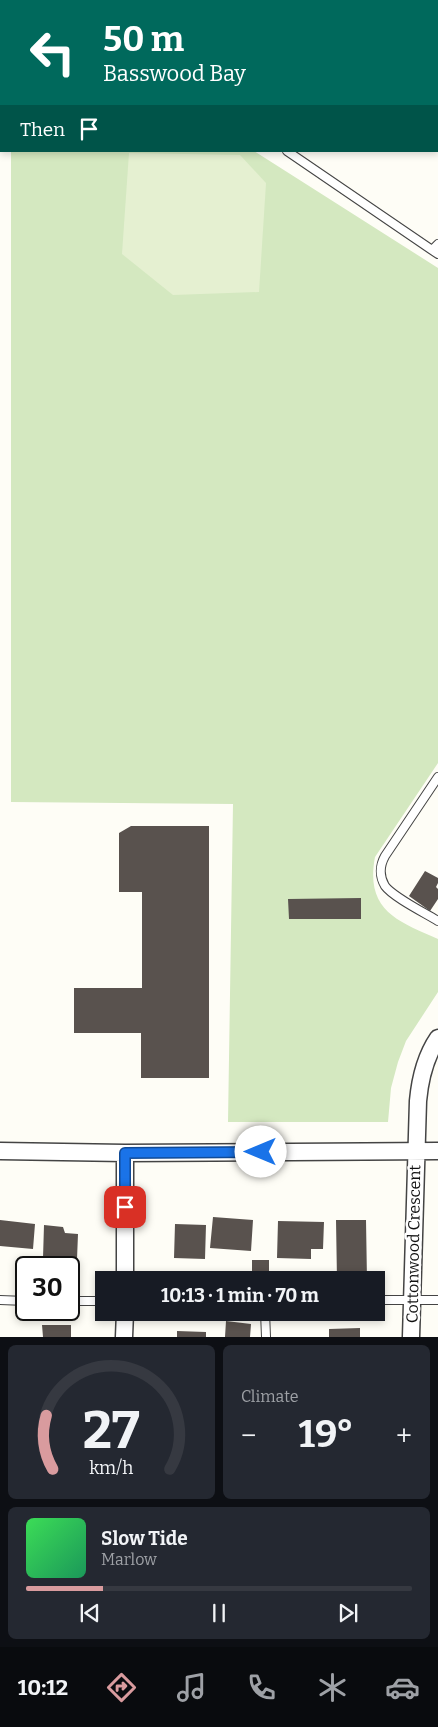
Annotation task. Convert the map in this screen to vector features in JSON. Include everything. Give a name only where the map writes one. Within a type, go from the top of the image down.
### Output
[{"type":"street","name":"Cottonwood Crescent","points":[[411,1337],[415,1152],[420,1082],[426,1062],[438,1038]]},
{"type":"street","points":[[0,1151],[125,1153],[438,1151]]},
{"type":"street","points":[[125,1153],[125,1271]]},
{"type":"street","points":[[124,1337],[125,1321]]},
{"type":"lane","points":[[289,152],[436,250]]},
{"type":"lane","points":[[438,777],[381,863],[382,878],[386,887],[438,921]]},
{"type":"lane","points":[[0,1300],[15,1301]]},
{"type":"lane","points":[[385,1300],[438,1300]]},
{"type":"lane","points":[[80,1301],[95,1301]]},
{"type":"lane","points":[[266,1321],[266,1337]]},
{"type":"green space","points":[[11,152],[256,152],[438,268],[438,763],[375,857],[373,875],[375,890],[387,911],[409,926],[438,939],[438,992],[406,1041],[391,1088],[388,1122],[228,1122],[233,804],[11,802]]},
{"type":"green space","points":[[129,153],[240,155],[266,183],[259,292],[173,295],[122,254]]},
{"type":"building","points":[[131,826],[209,826],[209,1078],[141,1078],[141,1033],[74,1033],[74,988],[142,988],[142,892],[119,892],[119,833]]},
{"type":"building","points":[[425,871],[438,878],[436,887],[438,889],[438,899],[430,911],[409,896]]},
{"type":"building","points":[[361,898],[361,919],[289,919],[288,899]]},
{"type":"building","points":[[213,1217],[253,1220],[251,1251],[210,1248]]},
{"type":"building","points":[[0,1220],[35,1224],[33,1249],[0,1246]]},
{"type":"building","points":[[336,1220],[366,1220],[367,1271],[337,1271]]},
{"type":"building","points":[[278,1221],[324,1222],[323,1249],[311,1249],[311,1259],[277,1258]]},
{"type":"building","points":[[175,1224],[206,1225],[205,1259],[174,1258]]},
{"type":"building","points":[[44,1225],[63,1227],[65,1233],[78,1234],[77,1256],[43,1256]]},
{"type":"building","points":[[252,1260],[269,1260],[269,1271],[252,1271]]},
{"type":"building","points":[[226,1321],[251,1324],[250,1337],[225,1337]]},
{"type":"building","points":[[42,1325],[71,1325],[71,1337],[43,1337]]},
{"type":"building","points":[[360,1328],[360,1337],[329,1337],[329,1329]]},
{"type":"building","points":[[177,1331],[206,1332],[206,1337],[177,1337]]},
{"type":"route","points":[[125,1207],[125,1153],[261,1152]]}]
